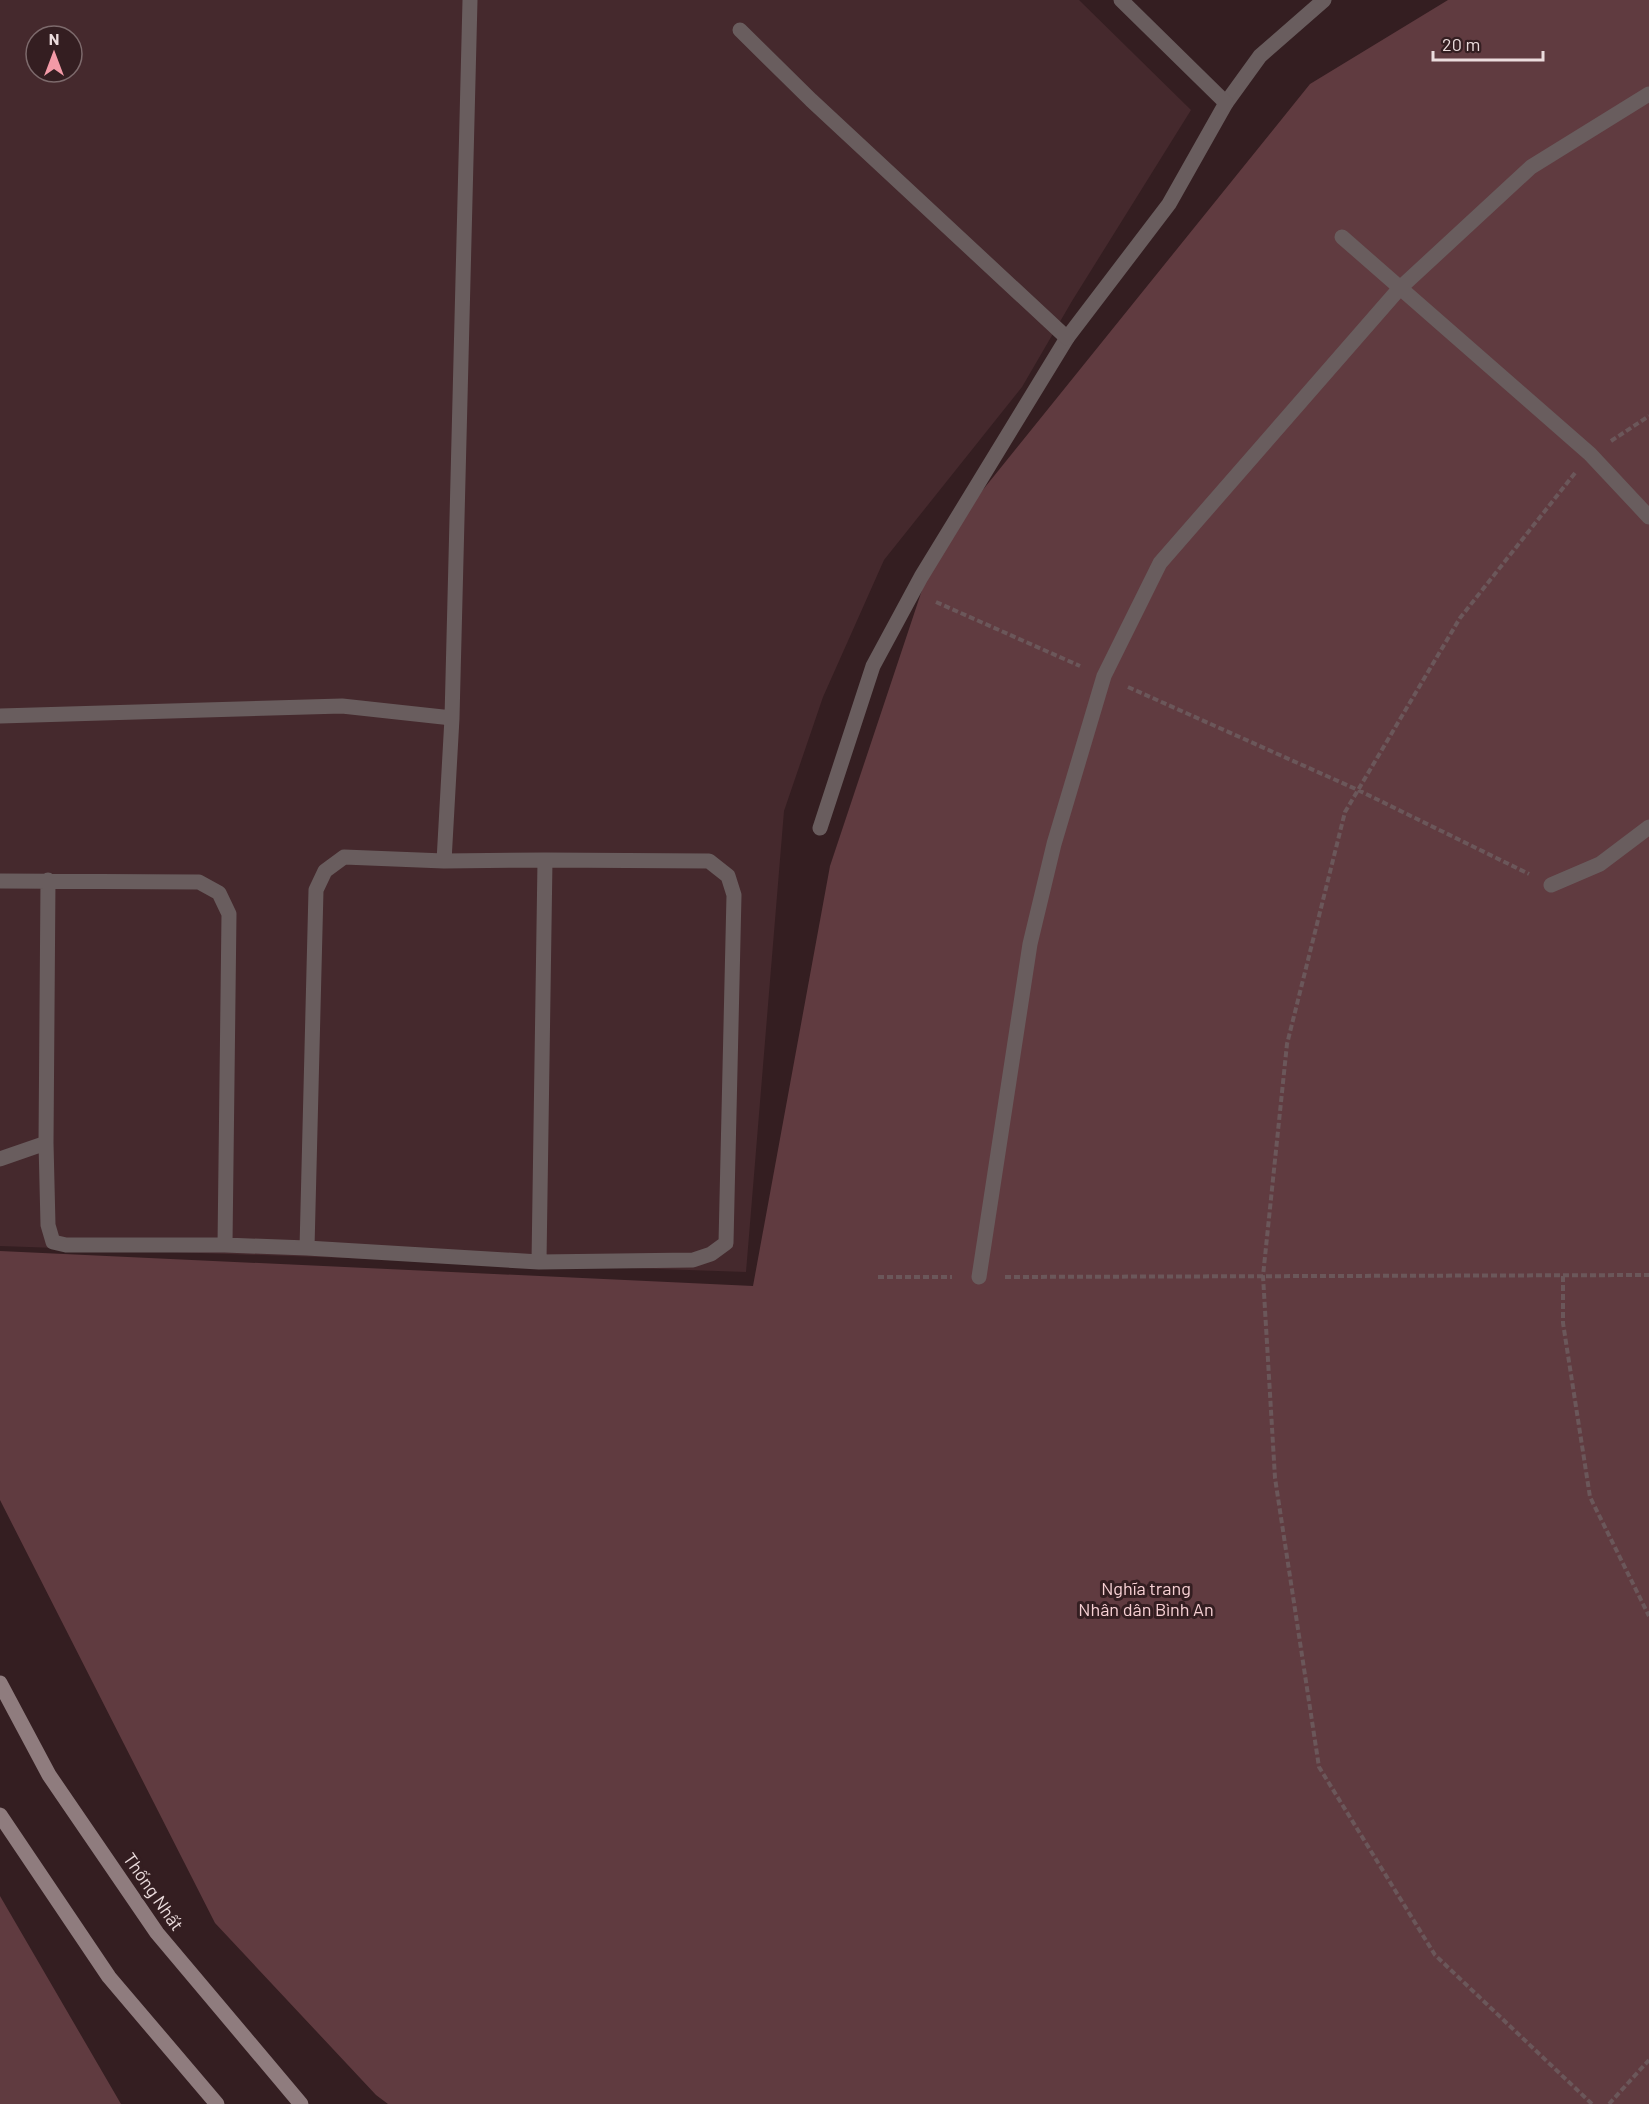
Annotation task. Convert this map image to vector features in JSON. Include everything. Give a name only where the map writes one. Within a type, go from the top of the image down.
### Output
[{"type":"main road","name":"Thống Nhất","points":[[0,1683],[49,1775],[157,1933],[301,2104]]},
{"type":"main road","points":[[0,1815],[109,1977],[217,2104]]},
{"type":"street","points":[[444,861],[452,718],[470,0]]},
{"type":"street","points":[[1121,0],[1226,103]]},
{"type":"street","points":[[820,828],[873,666],[921,577],[1067,338],[1168,204],[1226,103],[1260,56],[1324,0]]},
{"type":"street","points":[[740,30],[820,108],[1067,338]]},
{"type":"street","points":[[979,1277],[1030,944],[1054,844],[1104,676],[1160,563],[1399,289],[1531,167],[1649,94]]},
{"type":"street","points":[[1342,237],[1590,454],[1649,517]]},
{"type":"street","points":[[0,716],[342,706],[452,718]]},
{"type":"street","points":[[1551,885],[1600,864],[1649,827]]},
{"type":"street","points":[[48,880],[46,1143],[48,1225],[53,1242],[66,1245],[225,1245],[307,1248],[539,1262],[693,1260],[711,1254],[726,1243],[734,895],[728,876],[709,861],[444,861],[344,857],[325,871],[316,890],[307,1248]]},
{"type":"street","points":[[539,1262],[545,860]]},
{"type":"street","points":[[0,881],[199,882],[219,893],[229,914],[225,1245]]},
{"type":"street","points":[[0,1159],[46,1143]]},
{"type":"path","points":[[1592,2104],[1435,1955],[1319,1767],[1275,1478],[1263,1276],[1287,1044],[1344,812],[1460,618],[1590,454],[1649,416]]},
{"type":"path","points":[[933,601],[1358,790],[1551,885]]},
{"type":"path","points":[[1563,1275],[1563,1323],[1590,1497],[1649,1616]]},
{"type":"path","points":[[878,1277],[1649,1275]]},
{"type":"path","points":[[1609,2104],[1649,2060]]},
{"type":"shaded area","points":[[0,0],[1079,0],[1191,110],[1072,301],[1022,387],[884,560],[823,697],[784,811],[746,1272],[0,1246]]},
{"type":"green space","name":"Nghĩa trang Nhân dân Bình An","points":[[1448,0],[1649,0],[1649,2104],[388,2104],[376,2095],[215,1923],[0,1500],[0,1251],[753,1286],[830,866],[936,548],[1310,84]]},
{"type":"green space","points":[[0,1896],[121,2104],[0,2104]]}]
